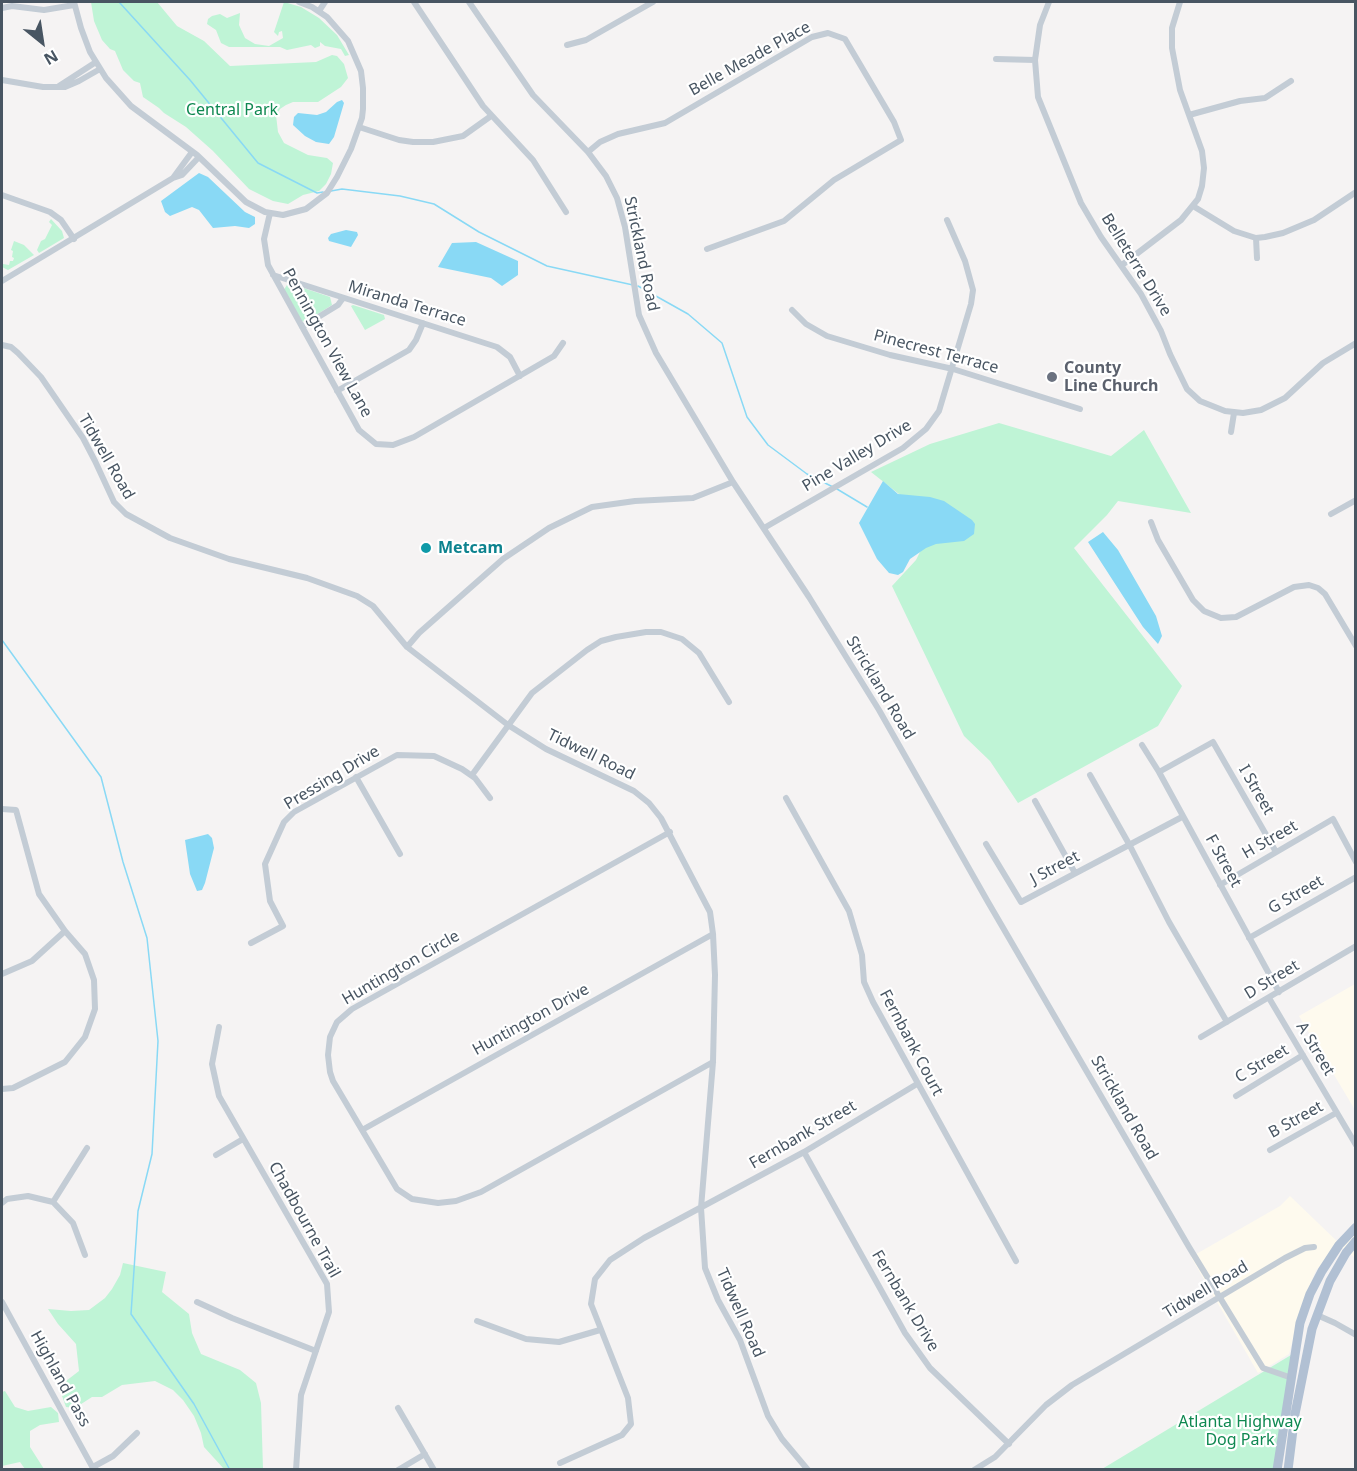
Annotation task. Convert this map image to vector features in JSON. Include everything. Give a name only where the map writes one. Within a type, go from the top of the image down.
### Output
[{"type":"main road","points":[[1277,1470],[1298,1329],[1310,1294],[1339,1245],[1356,1227]]},
{"type":"main road","points":[[1288,1470],[1312,1329],[1330,1281],[1346,1253],[1356,1241]]},
{"type":"street","points":[[2,8],[12,6],[44,10],[74,3],[87,46],[98,66],[130,106],[199,157],[246,202],[270,213],[283,215],[306,209],[321,199],[330,189],[343,165],[363,114],[364,93],[358,62],[343,34],[313,4],[299,2]]},
{"type":"street","points":[[319,11],[325,2]]},
{"type":"street","points":[[414,2],[491,116],[533,160],[566,212]]},
{"type":"street","name":"Strickland Road","points":[[470,2],[533,95],[588,152],[606,176],[620,205],[627,237],[636,304],[645,333],[734,483],[885,720],[988,902],[1218,1296],[1263,1368],[1291,1378],[1302,1379]]},
{"type":"street","name":"Belleterre Drive","points":[[1049,2],[1040,25],[1035,60],[1038,97],[1081,203],[1101,237],[1122,265],[1161,331],[1187,389],[1208,405],[1234,413],[1252,412],[1277,403],[1323,363],[1356,343]]},
{"type":"street","points":[[1122,265],[1168,231],[1193,206],[1202,186],[1204,168],[1202,151],[1180,90],[1172,48],[1172,28],[1180,2]]},
{"type":"street","points":[[567,45],[586,40],[649,3]]},
{"type":"street","name":"Belle Meade Place","points":[[588,152],[600,142],[618,134],[665,123],[813,38],[828,33],[845,39],[894,122],[901,140],[834,180],[784,221],[707,249]]},
{"type":"street","points":[[996,59],[1035,60]]},
{"type":"street","points":[[2,80],[56,87],[67,84],[98,66]]},
{"type":"street","points":[[1189,115],[1240,101],[1264,98],[1291,81]]},
{"type":"street","points":[[359,127],[406,141],[441,141],[468,133],[491,116]]},
{"type":"street","points":[[173,178],[192,152]]},
{"type":"street","points":[[2,281],[173,178],[182,175],[199,157]]},
{"type":"street","points":[[1193,206],[1234,231],[1256,238],[1283,233],[1314,220],[1356,192]]},
{"type":"street","points":[[2,195],[50,212],[61,220],[74,238]]},
{"type":"street","name":"Pennington View Lane","points":[[270,213],[264,239],[267,264],[361,433],[373,442],[387,446],[414,436],[554,356],[562,343]]},
{"type":"street","name":"Pine Valley Drive","points":[[764,528],[903,448],[926,429],[939,411],[971,304],[973,290],[965,261],[947,220]]},
{"type":"street","points":[[1256,238],[1257,258]]},
{"type":"street","name":"Miranda Terrace","points":[[273,275],[500,348],[510,357],[520,376]]},
{"type":"street","points":[[302,327],[338,305],[343,298]]},
{"type":"street","name":"Pinecrest Terrace","points":[[792,310],[806,324],[827,336],[890,355],[952,369],[1080,409]]},
{"type":"street","points":[[337,390],[409,350],[417,340],[423,323]]},
{"type":"street","name":"Tidwell Road","points":[[2,345],[11,347],[41,377],[83,438],[114,502],[126,514],[170,538],[229,559],[307,578],[357,596],[372,606],[407,647],[508,725],[546,749],[634,790],[649,803],[670,832],[710,912],[712,934],[715,975],[713,1062],[701,1208],[705,1268],[718,1300],[740,1340],[768,1416],[782,1439],[808,1470]]},
{"type":"street","points":[[1231,432],[1234,413]]},
{"type":"street","points":[[407,647],[503,560],[549,528],[592,507],[635,501],[693,498],[734,483]]},
{"type":"street","points":[[1331,514],[1356,500]]},
{"type":"street","points":[[1151,522],[1158,540],[1193,600],[1204,611],[1221,618],[1236,617],[1294,586],[1309,585],[1318,588],[1327,598],[1356,646]]},
{"type":"street","points":[[472,775],[532,693],[601,641],[646,632],[672,634],[699,653],[729,702]]},
{"type":"street","name":"I Street","points":[[1159,772],[1213,742],[1276,852]]},
{"type":"street","name":"F Street","points":[[1142,745],[1279,992]]},
{"type":"street","name":"Pressing Drive","points":[[251,943],[284,926],[270,901],[265,864],[284,822],[294,812],[397,755],[434,756],[472,775],[490,798]]},
{"type":"street","points":[[1090,776],[1129,844],[1168,922],[1227,1022]]},
{"type":"street","points":[[356,777],[400,855]]},
{"type":"street","name":"Fernbank Court","points":[[786,798],[849,911],[862,955],[864,982],[916,1084],[1016,1261]]},
{"type":"street","points":[[1035,801],[1075,873]]},
{"type":"street","points":[[2,809],[16,810],[39,894],[65,931],[85,954],[94,980],[95,1009],[85,1037],[65,1062],[14,1088],[2,1089]]},
{"type":"street","points":[[1129,844],[1182,817]]},
{"type":"street","name":"H Street","points":[[1220,885],[1333,819],[1356,862]]},
{"type":"street","name":"Huntington Circle","points":[[670,832],[352,1009],[337,1022],[328,1045],[330,1072],[397,1189],[412,1199],[429,1203],[456,1201],[481,1192],[713,1062]]},
{"type":"street","name":"J Street","points":[[986,844],[1021,902],[1129,844]]},
{"type":"street","name":"G Street","points":[[1250,938],[1356,877]]},
{"type":"street","points":[[2,974],[32,960],[65,931]]},
{"type":"street","name":"Huntington Drive","points":[[362,1130],[712,934]]},
{"type":"street","name":"D Street","points":[[1201,1037],[1356,946]]},
{"type":"street","name":"A Street","points":[[1269,998],[1356,1145]]},
{"type":"street","name":"Chadbourne Trail","points":[[219,1027],[212,1064],[219,1096],[327,1284],[329,1312],[301,1395],[296,1470]]},
{"type":"street","name":"C Street","points":[[1236,1096],[1303,1055]]},
{"type":"street","name":"Fernbank Street","points":[[560,1463],[622,1435],[631,1424],[628,1398],[591,1304],[595,1279],[610,1260],[644,1238],[804,1152],[916,1084]]},
{"type":"street","name":"B Street","points":[[1270,1150],[1336,1113]]},
{"type":"street","points":[[216,1155],[243,1139]]},
{"type":"street","points":[[53,1202],[87,1149]]},
{"type":"street","name":"Fernbank Drive","points":[[804,1152],[904,1333],[930,1368],[1009,1444]]},
{"type":"street","points":[[2,1203],[28,1196],[53,1202],[73,1223],[85,1255]]},
{"type":"street","name":"Tidwell Road","points":[[974,1470],[995,1457],[1046,1405],[1072,1385],[1218,1296],[1295,1253],[1314,1246]]},
{"type":"street","name":"Highland Pass","points":[[2,1302],[94,1468]]},
{"type":"street","points":[[197,1302],[316,1351]]},
{"type":"street","points":[[1317,1316],[1356,1335]]},
{"type":"street","points":[[477,1322],[526,1339],[559,1342],[600,1330]]},
{"type":"street","points":[[398,1408],[434,1470]]},
{"type":"street","points":[[94,1468],[112,1456],[137,1433]]},
{"type":"street","points":[[398,1470],[425,1454]]},
{"type":"shaded area","points":[[1355,984],[1355,1110],[1299,1016]]},
{"type":"shaded area","points":[[1290,1196],[1342,1246],[1355,1233],[1355,1258],[1342,1247],[1316,1270],[1302,1304],[1289,1354],[1258,1373],[1191,1257],[1280,1206]]},
{"type":"green space","name":"Central Park","points":[[91,2],[157,2],[177,26],[204,41],[230,66],[316,62],[332,55],[337,56],[344,64],[348,78],[341,87],[318,102],[293,102],[286,105],[276,115],[278,132],[284,143],[308,155],[327,158],[333,163],[326,184],[319,191],[303,195],[288,204],[273,201],[249,189],[213,151],[186,127],[143,97],[140,83],[134,81],[123,70],[115,51],[102,40],[94,21]]},
{"type":"green space","points":[[284,2],[301,7],[319,18],[337,35],[349,55],[345,56],[341,49],[325,46],[320,42],[320,46],[315,48],[311,45],[287,50],[280,47],[229,47],[221,43],[216,30],[207,24],[208,19],[212,16],[220,14],[227,18],[240,13],[239,25],[245,38],[255,44],[269,46],[283,38],[282,31],[278,36],[274,32]]},
{"type":"green space","points":[[51,219],[62,231],[64,238],[39,253],[37,250],[41,241],[45,239],[52,225],[49,222]]},
{"type":"green space","points":[[14,241],[24,245],[34,255],[8,270],[2,267],[3,264],[9,265],[10,261],[13,261],[11,250]]},
{"type":"green space","points":[[292,284],[330,297],[332,305],[305,322],[301,321],[283,291],[287,285]]},
{"type":"green space","points":[[351,306],[384,315],[385,319],[365,330]]},
{"type":"green space","points":[[999,423],[1111,456],[1144,430],[1191,513],[1118,501],[1074,548],[1182,686],[1158,726],[1018,803],[990,761],[964,736],[892,586],[916,560],[930,532],[909,502],[871,472],[930,444]]},
{"type":"green space","points":[[123,1263],[166,1272],[162,1292],[189,1314],[192,1333],[201,1354],[240,1370],[256,1383],[261,1403],[263,1469],[224,1469],[204,1447],[194,1416],[183,1400],[173,1390],[155,1381],[122,1385],[102,1397],[92,1397],[75,1408],[66,1407],[61,1393],[66,1381],[79,1371],[76,1344],[48,1309],[89,1310],[105,1298],[112,1289],[120,1275]]},
{"type":"green space","name":"Atlanta Highway Dog Park","points":[[1291,1355],[1275,1469],[1102,1469]]},
{"type":"green space","points":[[5,1391],[15,1407],[28,1411],[51,1407],[58,1413],[59,1422],[40,1425],[30,1431],[30,1447],[44,1469],[25,1469],[20,1462],[2,1466],[2,1392]]},
{"type":"water","points":[[342,100],[344,103],[334,137],[329,144],[316,142],[293,125],[294,117],[298,113],[317,115],[326,112]]},
{"type":"water","points":[[199,173],[208,177],[245,212],[255,217],[255,224],[249,228],[235,226],[213,228],[199,210],[192,207],[170,216],[165,212],[161,201]]},
{"type":"water","points":[[346,230],[357,232],[358,235],[351,247],[329,241],[331,234]]},
{"type":"water","points":[[476,242],[518,261],[518,275],[502,286],[491,278],[438,267],[452,243]]},
{"type":"water","points":[[883,481],[898,494],[930,497],[944,501],[972,520],[975,524],[974,534],[964,541],[936,544],[926,548],[910,559],[903,572],[898,575],[889,573],[877,559],[859,523]]},
{"type":"water","points":[[1103,532],[1118,550],[1156,616],[1162,636],[1158,644],[1143,627],[1088,542]]},
{"type":"water","points":[[208,834],[212,838],[214,848],[205,883],[202,890],[197,891],[190,874],[185,840]]},
{"type":"waterway","points":[[119,2],[190,80],[258,163],[317,193],[323,192]]},
{"type":"waterway","points":[[331,191],[342,189],[400,196],[434,204],[479,232],[547,266],[633,285]]},
{"type":"waterway","points":[[638,286],[688,314],[722,343],[747,417],[768,445],[807,474],[833,487]]},
{"type":"waterway","points":[[837,489],[867,507]]},
{"type":"waterway","points":[[2,640],[101,777],[123,862],[147,938],[158,1041],[152,1154],[138,1211],[131,1314],[194,1404],[230,1470]]},
{"type":"place","name":"County Line Church","points":[[1052,377]]},
{"type":"place","name":"Metcam","points":[[426,548]]}]
